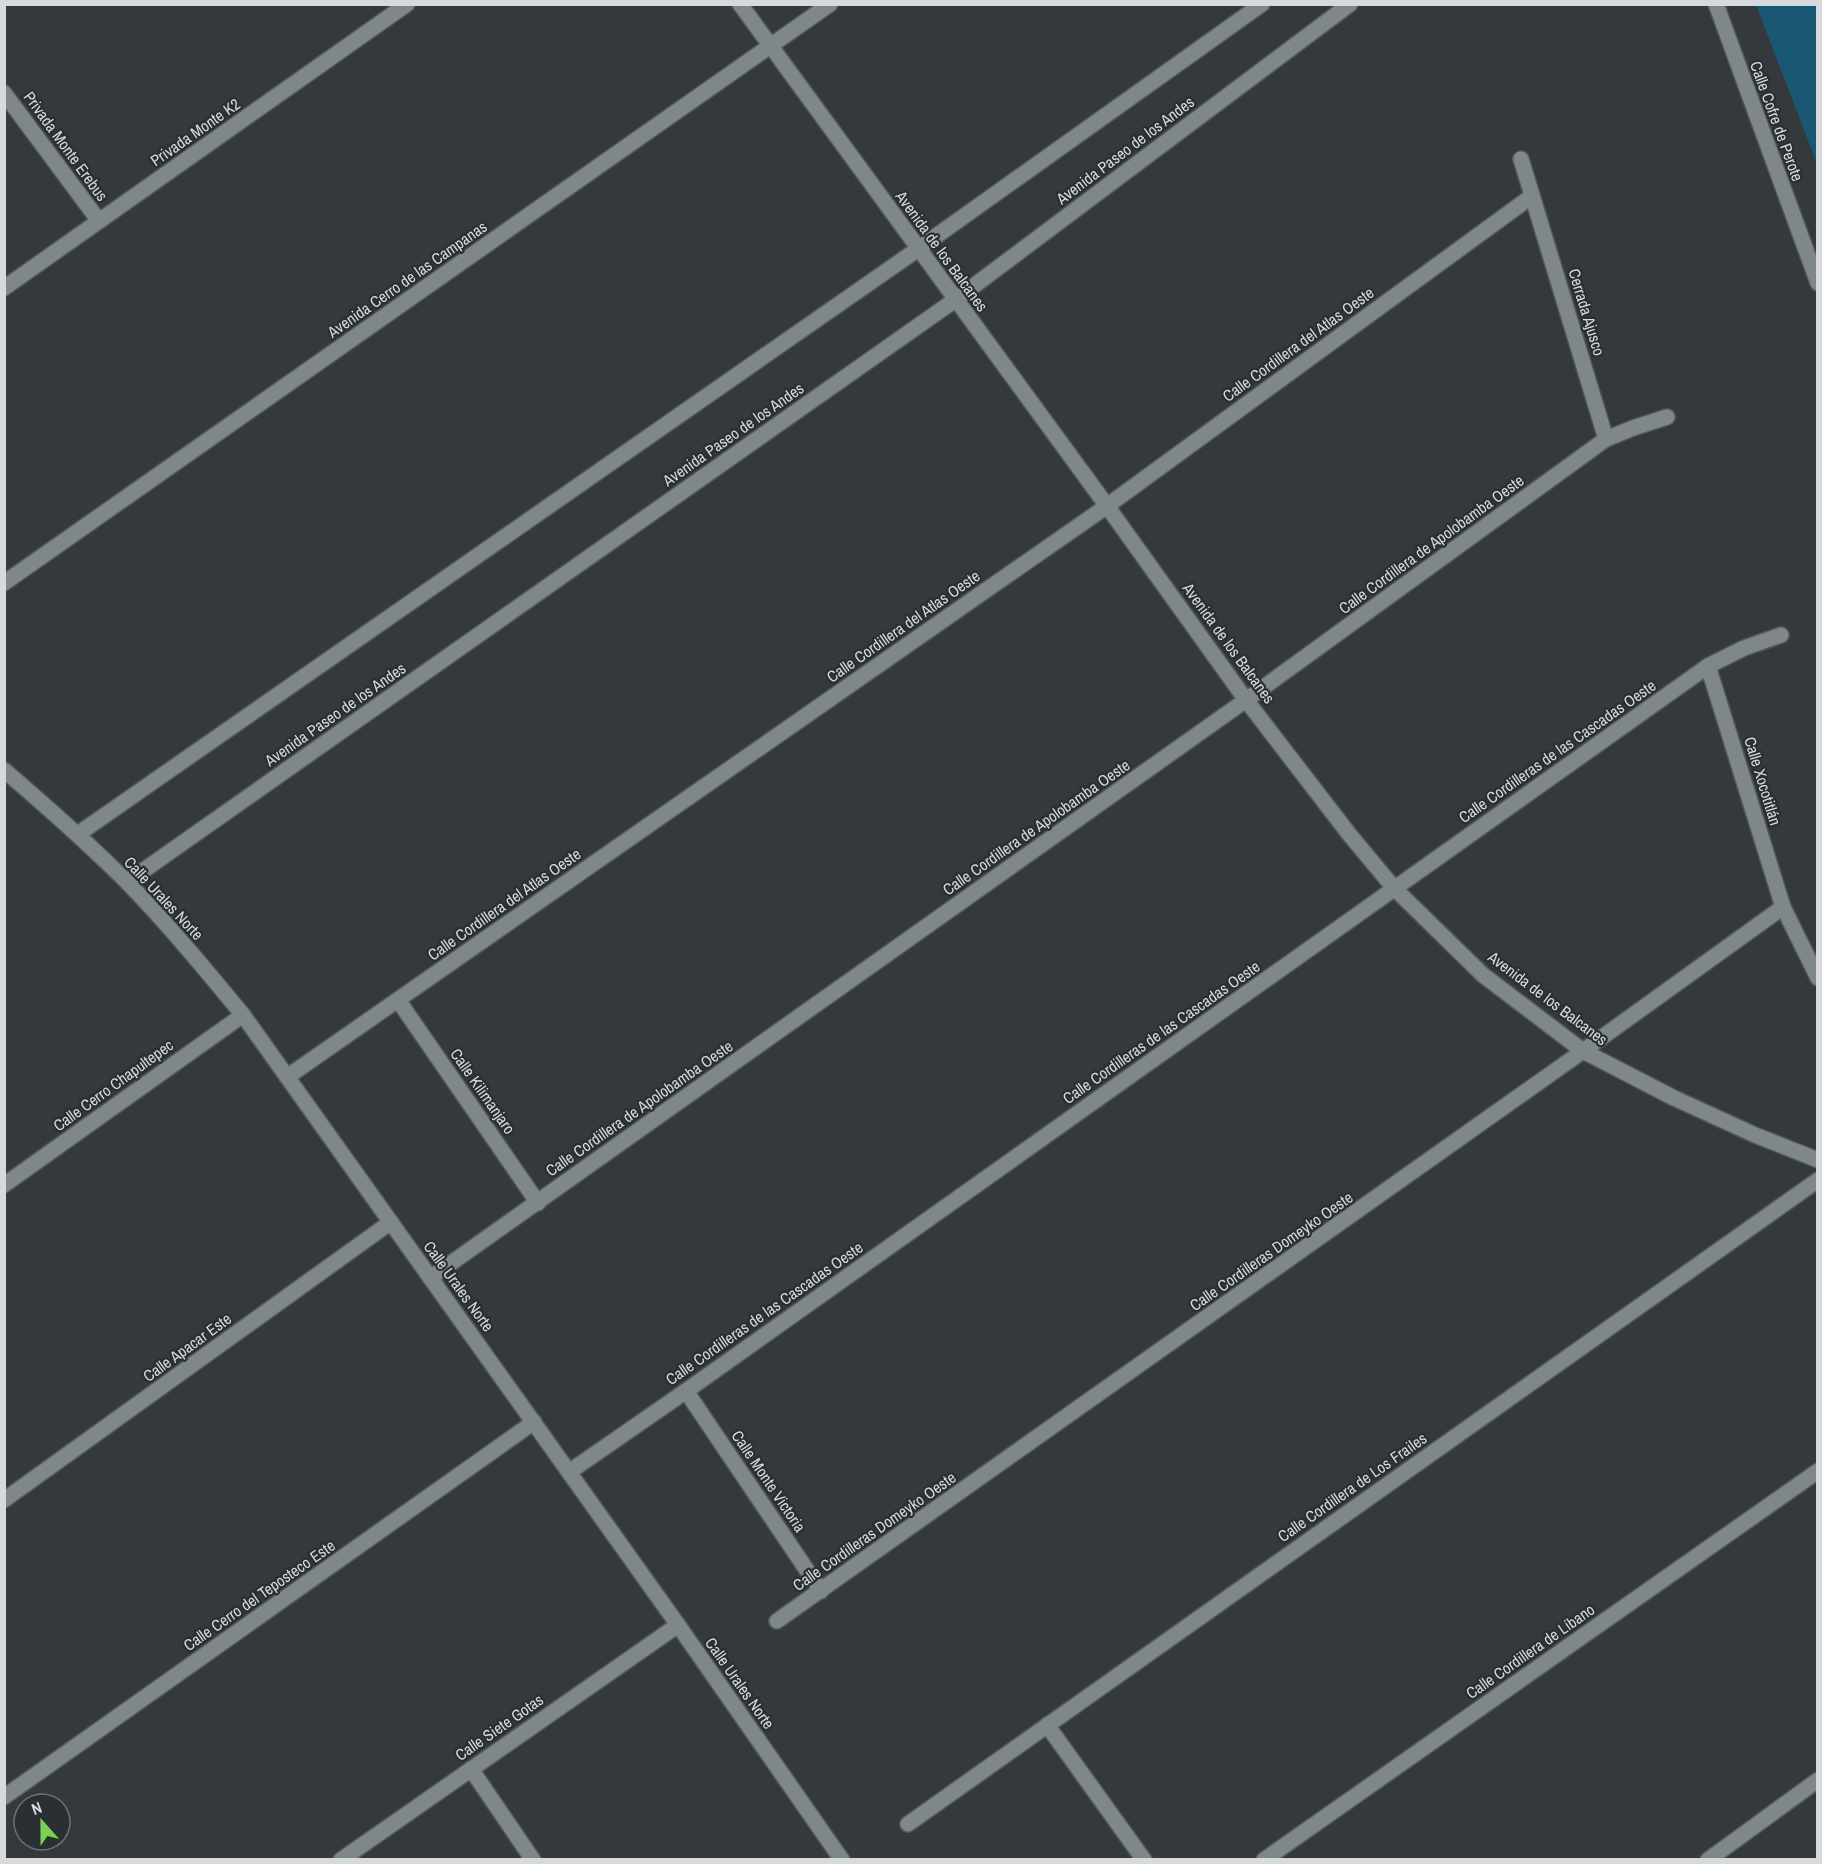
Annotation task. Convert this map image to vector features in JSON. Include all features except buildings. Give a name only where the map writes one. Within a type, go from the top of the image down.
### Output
[{"type":"street","name":"Privada Monte K2","points":[[4,288],[407,4]]},
{"type":"street","name":"Avenida de los Balcanes","points":[[740,4],[1246,700],[1349,834],[1394,888],[1483,975],[1583,1051],[1674,1098],[1818,1160]]},
{"type":"street","name":"Avenida Cerro de las Campanas","points":[[4,583],[830,4]]},
{"type":"street","points":[[78,834],[918,249],[1262,4]]},
{"type":"street","name":"Avenida Paseo de los Andes","points":[[127,882],[956,300],[1350,4]]},
{"type":"street","name":"Calle Cofre de Perote","points":[[1716,4],[1816,273]]},
{"type":"street","name":"Privada Monte Erebus","points":[[4,93],[99,221]]},
{"type":"street","name":"Cerrada Ajusco","points":[[1521,159],[1606,439]]},
{"type":"street","name":"Calle Cordillera del Atlas Oeste","points":[[287,1077],[1107,506],[1532,196]]},
{"type":"street","name":"Calle Cordillera de Apolobamba Oeste","points":[[430,1278],[1246,700],[1606,439],[1667,417]]},
{"type":"street","name":"Calle Cordilleras de las Cascadas Oeste","points":[[569,1472],[1708,666],[1744,648],[1781,635]]},
{"type":"street","name":"Calle Xocotitlán","points":[[1708,666],[1783,907],[1818,978]]},
{"type":"street","name":"Calle Urales Norte","points":[[4,770],[78,834],[127,882],[169,927],[243,1015],[678,1625],[842,1860]]},
{"type":"street","name":"Calle Cordilleras Domeyko Oeste","points":[[777,1621],[1783,907]]},
{"type":"street","name":"Calle Kilimanjaro","points":[[398,1000],[538,1203]]},
{"type":"street","name":"Calle Cerro Chapultepec","points":[[4,1185],[243,1015]]},
{"type":"street","name":"Calle Cordillera de Los Frailes","points":[[908,1824],[1818,1180]]},
{"type":"street","name":"Calle Apacar Este","points":[[4,1500],[391,1222]]},
{"type":"street","name":"Calle Monte Victoria","points":[[686,1391],[821,1591]]},
{"type":"street","name":"Calle Cerro del Teposteco Este","points":[[4,1797],[534,1422]]},
{"type":"street","name":"Calle Cordillera de Líbano","points":[[1264,1860],[1818,1471]]},
{"type":"street","name":"Calle Siete Gotas","points":[[341,1860],[678,1625]]},
{"type":"street","points":[[1047,1725],[1144,1860]]},
{"type":"street","points":[[471,1769],[533,1860]]},
{"type":"street","points":[[1708,1860],[1818,1780]]},
{"type":"shaded area","points":[[1756,5],[1817,5],[1817,164]]}]
